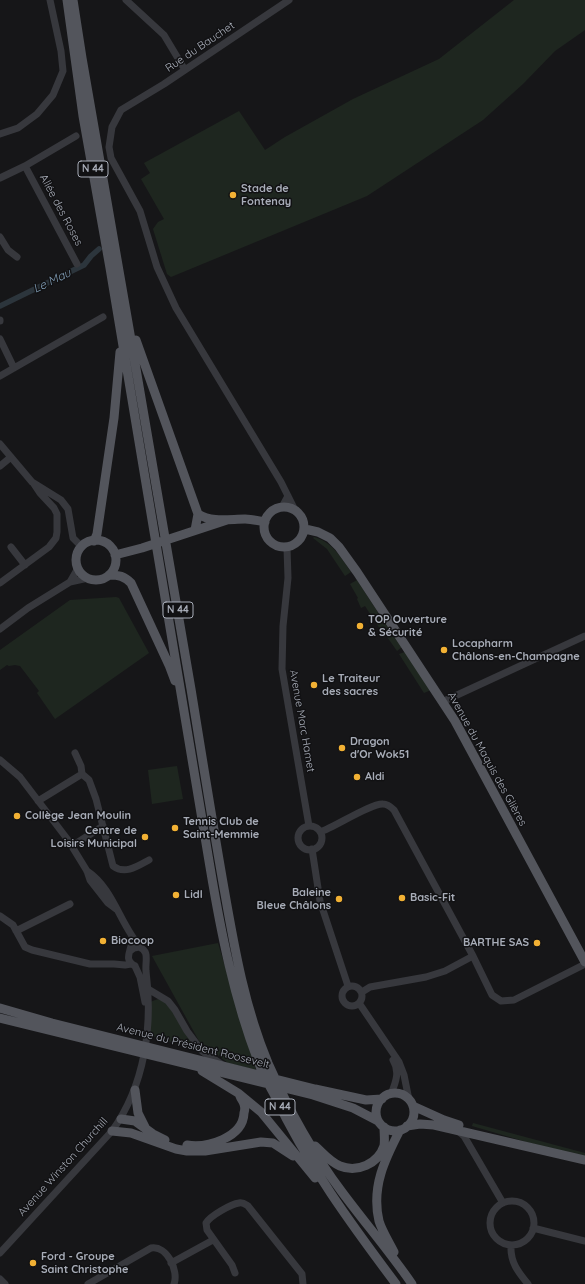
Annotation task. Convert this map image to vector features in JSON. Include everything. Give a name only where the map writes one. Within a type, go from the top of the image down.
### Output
[{"type":"main road","name":"N 44","points":[[67,0],[83,116],[109,261],[221,934],[234,989],[258,1062],[288,1124],[336,1202],[396,1284]]},
{"type":"main road","name":"N 44","points":[[73,0],[83,66],[162,515],[237,963],[263,1050],[287,1103],[306,1137],[341,1191],[412,1284]]},
{"type":"main road","points":[[123,294],[139,351],[198,514],[195,530]]},
{"type":"main road","points":[[94,541],[98,534],[114,418],[121,337]]},
{"type":"main road","points":[[282,507],[295,510],[302,518],[305,529],[301,539],[297,543],[287,548],[274,545],[269,540],[264,529],[265,522],[271,512],[282,507]]},
{"type":"main road","points":[[198,514],[205,519],[247,519],[265,522]]},
{"type":"main road","points":[[115,555],[142,548],[227,520]]},
{"type":"main road","name":"Avenue du Maquis des Glières","points":[[305,529],[318,532],[330,538],[339,547],[354,567],[442,702],[456,724],[585,963]]},
{"type":"main road","points":[[109,576],[115,566],[115,555],[110,546],[100,541],[90,542],[82,546],[76,557],[78,568],[81,573],[88,578],[98,580],[109,576],[120,575],[125,577],[131,583],[169,665],[183,702]]},
{"type":"main road","name":"Avenue du Président Roosevelt","points":[[0,1008],[129,1046]]},
{"type":"main road","name":"Avenue du Président Roosevelt","points":[[0,1018],[224,1066],[242,1074]]},
{"type":"main road","name":"Avenue du Président Roosevelt","points":[[158,1053],[190,1065],[242,1074],[314,1092],[366,1100],[382,1099]]},
{"type":"main road","points":[[190,1065],[217,1079],[238,1093],[261,1112],[336,1202]]},
{"type":"main road","points":[[135,1090],[138,1113],[143,1124],[149,1131]]},
{"type":"main road","name":"Avenue du Président Roosevelt","points":[[314,1092],[353,1108],[381,1124]]},
{"type":"main road","points":[[120,1120],[135,1121],[160,1138],[174,1143],[192,1146],[213,1143],[228,1137],[235,1132],[244,1118],[245,1105],[238,1093]]},
{"type":"main road","points":[[306,1137],[332,1162],[346,1168],[357,1169],[363,1167],[372,1162],[383,1148],[385,1141],[376,1109],[382,1099],[391,1094],[401,1094],[411,1103],[444,1120],[530,1146]]},
{"type":"main road","points":[[405,1274],[379,1222],[376,1203],[378,1182],[384,1161],[404,1128],[413,1117],[411,1103]]},
{"type":"main road","points":[[120,1120],[131,1133]]},
{"type":"main road","points":[[381,1124],[392,1130],[420,1124],[434,1125],[530,1146],[585,1160]]},
{"type":"main road","points":[[112,1131],[131,1133],[176,1149],[187,1151],[205,1151],[261,1142],[273,1143],[302,1162]]},
{"type":"street","points":[[0,134],[18,128],[37,114],[53,95],[63,71],[61,52],[50,0]]},
{"type":"street","points":[[126,0],[164,35],[185,70]]},
{"type":"street","name":"Rue du Bauchet","points":[[288,496],[176,308],[157,267],[140,211],[111,158],[109,147],[112,127],[121,110],[164,84],[289,0]]},
{"type":"street","points":[[0,178],[25,166],[76,136]]},
{"type":"street","name":"Allée des Roses","points":[[25,166],[77,264]]},
{"type":"street","points":[[0,237],[8,250],[17,257]]},
{"type":"street","points":[[0,376],[103,317]]},
{"type":"street","points":[[0,339],[14,368]]},
{"type":"street","points":[[0,444],[57,514],[57,532],[56,538],[52,544],[0,583]]},
{"type":"street","points":[[0,466],[11,457]]},
{"type":"street","points":[[32,482],[61,500],[68,510],[73,538],[82,546]]},
{"type":"street","points":[[282,507],[288,496]]},
{"type":"street","points":[[288,496],[295,510]]},
{"type":"street","points":[[11,547],[25,565]]},
{"type":"street","name":"Avenue Marc Hamet","points":[[287,548],[288,578],[283,626],[282,669],[309,826]]},
{"type":"street","points":[[70,582],[78,568]]},
{"type":"street","points":[[0,629],[28,608],[70,582],[88,578]]},
{"type":"street","points":[[442,702],[585,636]]},
{"type":"street","points":[[75,753],[81,766],[82,774],[89,780],[96,799],[113,866],[118,869],[128,870],[149,860]]},
{"type":"street","points":[[0,760],[20,777],[38,800],[72,846],[87,871],[95,877],[112,900],[116,910],[133,939],[144,950],[147,956],[145,962],[149,1014]]},
{"type":"street","points":[[38,800],[82,774]]},
{"type":"street","points":[[320,832],[332,828],[374,805],[388,805],[394,810],[473,956],[492,995],[500,1001],[514,1000],[585,963]]},
{"type":"street","points":[[72,846],[103,826]]},
{"type":"street","points":[[309,826],[315,827],[320,832],[322,835],[319,846],[312,849],[305,848],[300,843],[299,836],[302,830],[309,826]]},
{"type":"street","points":[[312,849],[320,901],[348,986]]},
{"type":"street","points":[[16,931],[70,904]]},
{"type":"street","points":[[0,916],[13,925],[25,947],[32,950],[90,964],[141,966],[145,962]]},
{"type":"street","points":[[133,939],[128,960],[133,965],[140,977],[149,1014]]},
{"type":"street","points":[[114,964],[134,948],[141,948]]},
{"type":"street","points":[[362,992],[370,987],[426,977],[445,971],[473,956]]},
{"type":"street","points":[[348,986],[354,986],[362,992],[362,998],[358,1004],[349,1006],[342,998],[343,991],[348,986]]},
{"type":"street","points":[[148,989],[168,1001],[202,1051],[224,1066]]},
{"type":"street","points":[[358,1004],[362,1016],[390,1054],[395,1064],[397,1073],[396,1081],[391,1094]]},
{"type":"street","points":[[358,1004],[399,1062],[411,1103]]},
{"type":"street","name":"Avenue Winston Churchill","points":[[0,1253],[112,1131],[120,1120],[135,1090],[146,1044],[149,1014]]},
{"type":"street","points":[[457,1130],[464,1136],[503,1203]]},
{"type":"street","points":[[510,1201],[517,1202],[523,1204],[532,1215],[534,1221],[533,1228],[525,1241],[519,1244],[504,1244],[497,1240],[490,1229],[490,1217],[496,1207],[503,1203],[510,1201]]},
{"type":"street","points":[[235,1273],[232,1265],[207,1230],[206,1223],[208,1220],[238,1203],[248,1206],[302,1274],[303,1284]]},
{"type":"street","points":[[533,1228],[585,1241]]},
{"type":"street","points":[[171,1263],[213,1240]]},
{"type":"street","points":[[511,1245],[510,1253],[512,1261],[528,1284]]},
{"type":"street","points":[[88,1284],[151,1248],[161,1249],[171,1263],[176,1275],[174,1284]]},
{"type":"street","points":[[0,1279],[5,1284]]},
{"type":"shaded area","points":[[514,0],[585,0],[585,30],[555,51],[523,84],[483,120],[367,196],[171,277],[167,274],[153,229],[158,222],[164,219],[141,179],[150,173],[144,163],[239,111],[265,150],[285,137],[353,99],[439,59]]},
{"type":"shaded area","points":[[314,537],[331,546],[351,572],[345,576],[327,549],[313,538]]},
{"type":"shaded area","points":[[357,580],[388,629],[382,632],[365,606],[361,608],[357,599],[358,598],[350,584]]},
{"type":"shaded area","points":[[119,598],[149,653],[55,719],[37,693],[39,691],[20,666],[7,665],[0,670],[0,650],[70,600]]},
{"type":"shaded area","points":[[391,632],[402,647],[397,651],[385,634]]},
{"type":"shaded area","points":[[405,652],[431,690],[424,693],[399,654]]},
{"type":"shaded area","points":[[177,766],[183,799],[152,804],[148,770]]},
{"type":"shaded area","points":[[218,943],[256,1070],[228,1063],[199,1041],[152,956]]},
{"type":"shaded area","points":[[158,999],[166,1000],[198,1050],[151,1036],[150,1002]]},
{"type":"shaded area","points":[[473,1123],[585,1153],[585,1157],[472,1126]]},
{"type":"waterway","name":"Le Mau","points":[[0,306],[84,265],[99,249]]},
{"type":"place","name":"Stade de Fontenay","points":[[233,195]]},
{"type":"place","name":"TOP Ouverture & Sécurité","points":[[360,626]]},
{"type":"place","name":"Locapharm Châlons-en-Champagne","points":[[444,650]]},
{"type":"place","name":"Le Traiteur des sacres","points":[[314,685]]},
{"type":"place","name":"Dragon d'Or Wok51","points":[[342,748]]},
{"type":"place","name":"Aldi","points":[[357,777]]},
{"type":"place","name":"Collège Jean Moulin","points":[[17,816]]},
{"type":"place","name":"Tennis Club de Saint-Memmie","points":[[175,828]]},
{"type":"place","name":"Centre de Loisirs Municipal","points":[[145,837]]},
{"type":"place","name":"Lidl","points":[[176,895]]},
{"type":"place","name":"Basic-Fit","points":[[402,898]]},
{"type":"place","name":"Baleine Bleue Châlons","points":[[339,899]]},
{"type":"place","name":"Biocoop","points":[[103,941]]},
{"type":"place","name":"BARTHE SAS","points":[[537,943]]},
{"type":"place","name":"Ford - Groupe Saint Christophe","points":[[33,1263]]}]
